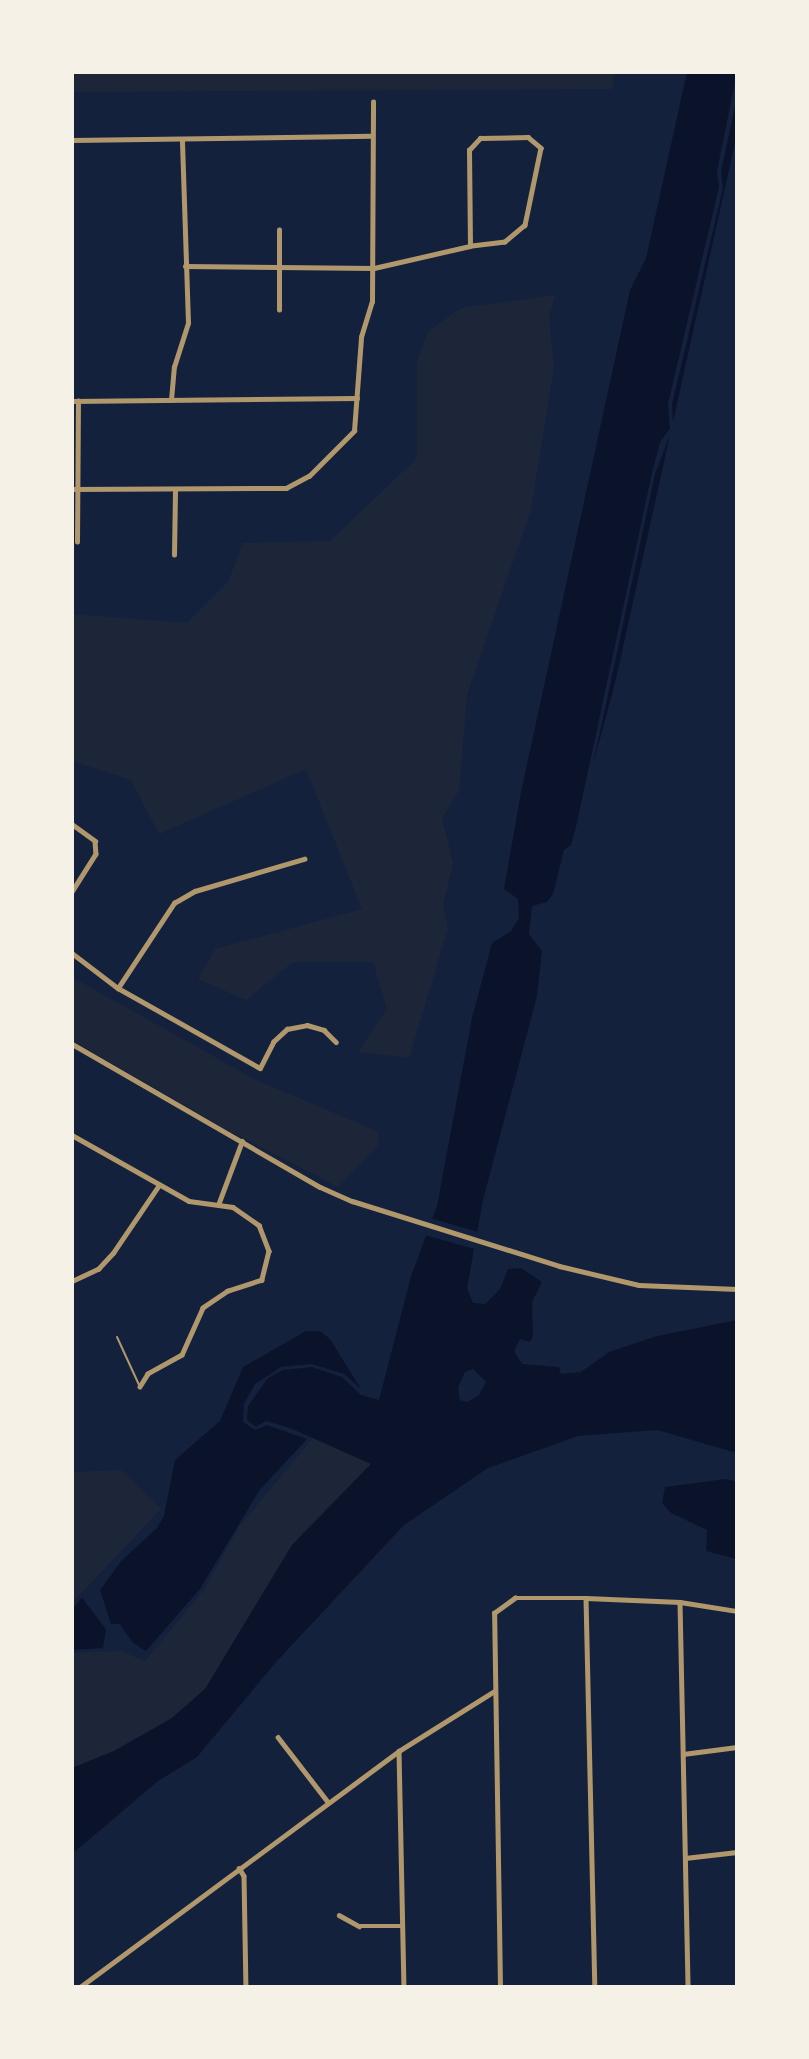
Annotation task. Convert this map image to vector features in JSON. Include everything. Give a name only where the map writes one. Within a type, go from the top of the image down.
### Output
[{"type":"street","points":[[72,489],[175,491],[286,488],[309,475],[354,431],[361,337],[372,302],[374,268],[371,136],[373,102]]},
{"type":"street","points":[[72,140],[371,136]]},
{"type":"street","points":[[185,266],[374,268],[471,246],[505,242],[525,225],[541,148],[528,137],[480,138],[469,150],[471,246]]},
{"type":"street","points":[[171,400],[174,367],[188,323],[182,140]]},
{"type":"street","points":[[279,230],[279,310]]},
{"type":"street","points":[[72,401],[357,398]]},
{"type":"street","points":[[78,401],[81,489],[78,542]]},
{"type":"street","points":[[174,555],[175,491]]},
{"type":"street","points":[[72,824],[95,841],[96,854],[72,892]]},
{"type":"street","points":[[118,988],[174,903],[195,891],[304,859]]},
{"type":"street","points":[[72,953],[118,988],[260,1068],[273,1042],[287,1029],[307,1025],[324,1030],[336,1042]]},
{"type":"street","points":[[72,1044],[320,1187],[418,1224],[639,1285],[737,1289]]},
{"type":"street","points":[[72,1135],[189,1201],[233,1207],[259,1225],[269,1251],[269,1267],[262,1280],[228,1291],[203,1308],[182,1355],[149,1374],[140,1387]]},
{"type":"street","points":[[218,1205],[242,1141]]},
{"type":"street","points":[[72,1281],[98,1269],[113,1253],[159,1185]]},
{"type":"street","points":[[500,1987],[493,1692],[495,1613],[515,1598],[680,1602],[737,1611]]},
{"type":"street","points":[[586,1598],[595,1987]]},
{"type":"street","points":[[680,1602],[688,1987]]},
{"type":"street","points":[[80,1987],[399,1751],[493,1692]]},
{"type":"street","points":[[278,1737],[328,1802]]},
{"type":"street","points":[[683,1754],[737,1747]]},
{"type":"street","points":[[399,1751],[404,1987]]},
{"type":"street","points":[[685,1858],[737,1852]]},
{"type":"street","points":[[239,1868],[244,1876],[246,1987]]},
{"type":"street","points":[[339,1915],[359,1926],[403,1926]]},
{"type":"lane","points":[[117,1337],[140,1387]]},
{"type":"shaded area","points":[[72,72],[615,72],[612,89],[72,92]]},
{"type":"shaded area","points":[[687,72],[737,72],[717,171],[719,187],[668,404],[670,429],[660,442],[652,473],[576,827],[571,845],[564,850],[553,894],[547,902],[532,906],[529,934],[542,951],[537,996],[483,1200],[467,1288],[473,1303],[485,1304],[500,1289],[508,1269],[521,1268],[542,1282],[532,1302],[533,1336],[530,1342],[520,1339],[514,1351],[522,1364],[559,1367],[561,1374],[581,1372],[609,1352],[657,1336],[737,1320],[737,1453],[657,1430],[578,1436],[488,1468],[404,1525],[277,1661],[197,1757],[158,1781],[72,1854],[72,1768],[114,1751],[172,1718],[205,1689],[292,1545],[371,1464],[290,1428],[266,1421],[256,1427],[247,1420],[248,1406],[268,1378],[283,1370],[312,1367],[342,1377],[361,1395],[379,1400],[411,1276],[437,1206],[472,1018],[492,943],[511,931],[519,918],[518,899],[504,889],[521,792],[630,290],[646,258]],"holes":[[[473,1369],[486,1382],[479,1395],[467,1402],[460,1400],[458,1388],[465,1372]]]},
{"type":"shaded area","points":[[737,98],[737,134],[673,422],[672,404],[723,188],[721,171]]},
{"type":"shaded area","points":[[555,295],[549,317],[554,367],[531,509],[467,695],[459,791],[442,818],[453,863],[443,905],[448,928],[409,1058],[358,1052],[387,1009],[373,962],[293,962],[246,1000],[198,979],[215,949],[362,909],[306,769],[159,834],[131,780],[72,761],[72,614],[187,623],[228,582],[243,543],[330,541],[417,458],[417,362],[428,331],[461,308]]},
{"type":"shaded area","points":[[670,435],[616,679],[593,765],[655,474]]},
{"type":"shaded area","points":[[72,977],[256,1080],[377,1131],[379,1144],[338,1187],[231,1132],[72,1040]]},
{"type":"shaded area","points":[[306,1331],[320,1331],[330,1339],[361,1389],[344,1374],[312,1364],[281,1367],[255,1384],[244,1404],[243,1422],[255,1430],[267,1425],[307,1439],[259,1491],[200,1589],[146,1651],[133,1643],[120,1624],[111,1624],[100,1590],[122,1560],[157,1528],[164,1516],[175,1460],[220,1421],[243,1367]]},
{"type":"shaded area","points":[[313,1438],[372,1463],[292,1545],[205,1689],[172,1718],[114,1751],[72,1768],[72,1653],[121,1651],[145,1661],[203,1591],[239,1527]]},
{"type":"shaded area","points":[[121,1470],[161,1509],[72,1603],[72,1472]]},
{"type":"shaded area","points":[[726,1479],[737,1482],[737,1559],[706,1551],[707,1530],[671,1513],[662,1503],[665,1487]]},
{"type":"shaded area","points":[[82,1598],[106,1629],[103,1648],[72,1650],[72,1609]]},
{"type":"pier","points":[[430,1218],[481,1233],[478,1250],[425,1235]]}]
